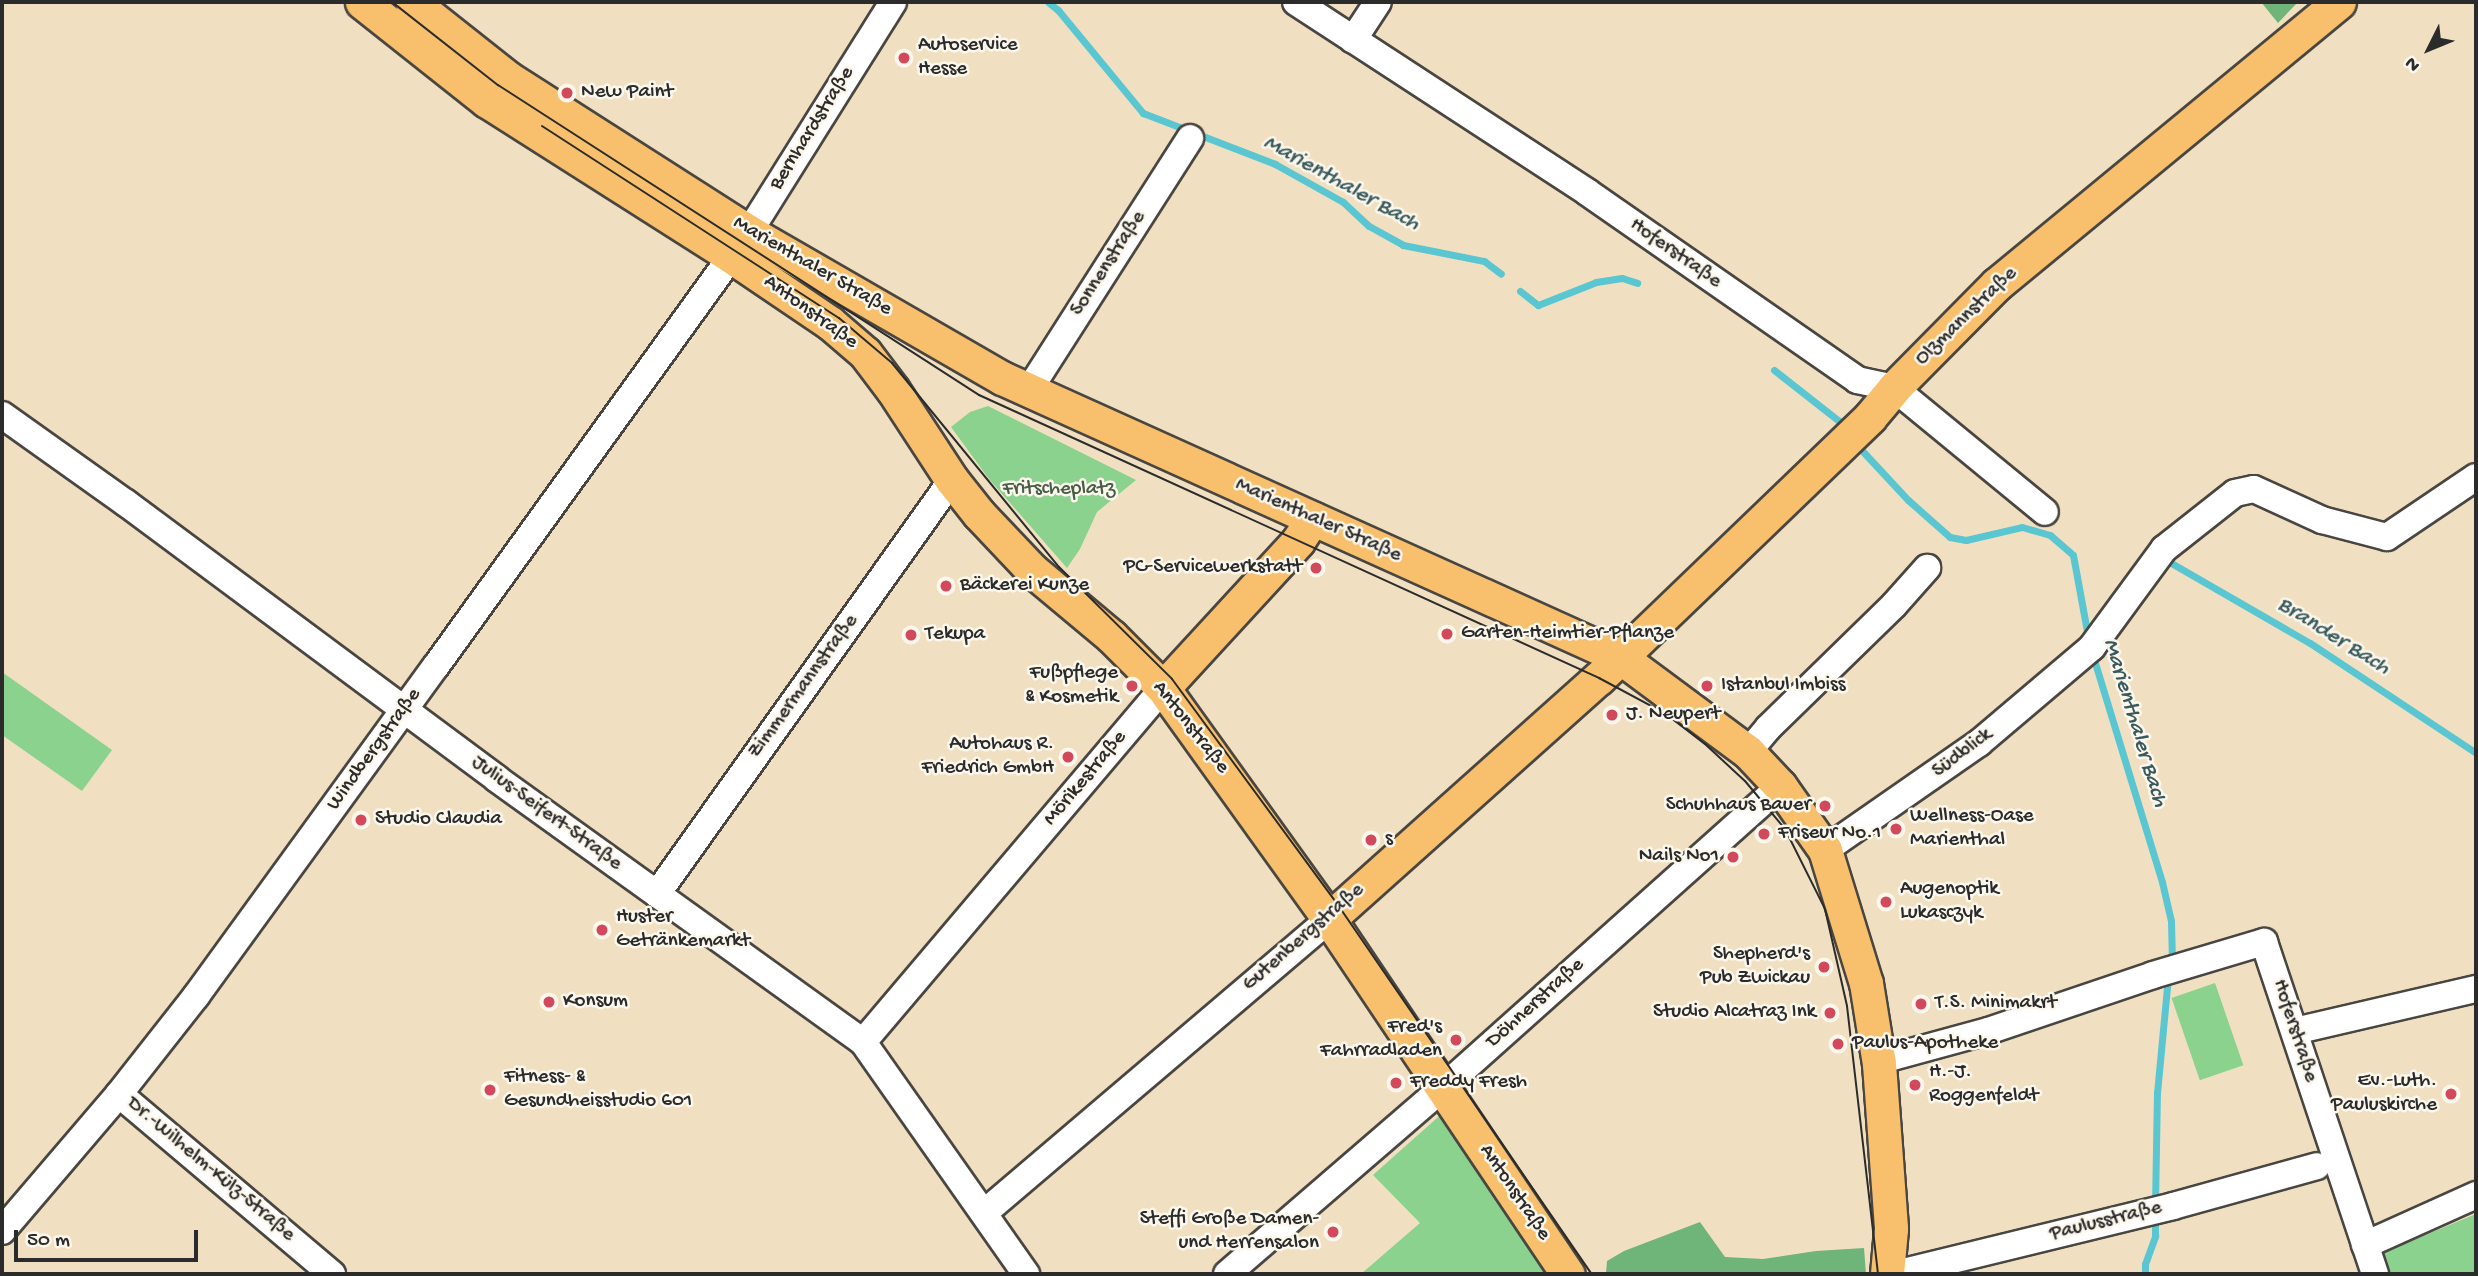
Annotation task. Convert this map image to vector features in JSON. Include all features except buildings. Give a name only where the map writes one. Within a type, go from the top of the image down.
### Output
[{"type":"main road","name":"Marienthaler Straße","points":[[362,2],[487,102],[740,244],[1002,378],[1620,657],[1748,752],[1780,786],[1825,850],[1866,983],[1878,1061],[1891,1229],[1887,1274]]},
{"type":"main road","name":"Marienthaler Straße","points":[[412,2],[508,78],[740,244]]},
{"type":"main road","name":"Olzmannstraße","points":[[1620,657],[1870,417],[1894,388],[1997,284],[2339,2]]},
{"type":"main road","name":"Antonstraße","points":[[740,244],[865,353],[893,390],[952,480],[1032,570],[1111,636],[1163,688],[1329,919],[1568,1274]]},
{"type":"main road","name":"Mörikestraße","points":[[1163,688],[1298,541],[1313,518]]},
{"type":"main road","name":"Gutenbergstraße","points":[[1329,919],[1620,657]]},
{"type":"street","name":"Bernhardstraße","points":[[740,244],[893,2]]},
{"type":"street","name":"Hoferstraße","points":[[1296,2],[1587,192],[1857,380],[1894,388],[2045,512]]},
{"type":"street","points":[[1353,40],[1378,2]]},
{"type":"street","name":"Sonnenstraße","points":[[1028,390],[1190,138]]},
{"type":"street","name":"Windbergstraße","points":[[2,1231],[119,1094],[196,996],[740,244]]},
{"type":"street","name":"Julius-Seifert-Straße","points":[[2,415],[863,1042],[1026,1274]]},
{"type":"street","name":"Südblick","points":[[1825,850],[1979,743],[2087,651],[2164,550],[2235,493],[2254,489],[2322,520],[2387,537],[2476,477]]},
{"type":"street","name":"Zimmermannstraße","points":[[657,894],[952,480]]},
{"type":"street","points":[[1748,752],[1768,728],[1894,605],[1927,568]]},
{"type":"street","name":"Mörikestraße","points":[[863,1042],[1163,688]]},
{"type":"street","name":"Döhnerstraße","points":[[1227,1274],[1444,1087],[1780,786]]},
{"type":"street","name":"Gutenbergstraße","points":[[984,1213],[1329,919]]},
{"type":"street","name":"Hoferstraße","points":[[1878,1061],[1988,1031],[2153,975],[2264,942],[2375,1274]]},
{"type":"street","points":[[2295,1031],[2476,989]]},
{"type":"street","name":"Dr.-Wilhelm-Külz-Straße","points":[[119,1094],[332,1274]]},
{"type":"street","name":"Paulusstraße","points":[[1895,1274],[2173,1206],[2317,1166]]},
{"type":"street","points":[[2365,1245],[2476,1195]]},
{"type":"green space","points":[[2261,2],[2298,2],[2278,23]]},
{"type":"green space","name":"Fritscheplatz","points":[[988,406],[1136,480],[1097,512],[1080,549],[1067,568],[989,479],[951,427],[970,412]]},
{"type":"green space","points":[[2,672],[112,750],[82,791],[2,735]]},
{"type":"green space","points":[[2215,983],[2243,1065],[2200,1080],[2172,998]]},
{"type":"green space","points":[[1446,1110],[1546,1274],[1361,1274],[1420,1223],[1373,1175]]},
{"type":"green space","points":[[2476,1214],[2476,1274],[2383,1274],[2377,1255]]},
{"type":"green space","points":[[1700,1222],[1725,1257],[1763,1259],[1816,1251],[1864,1248],[1866,1274],[1606,1273],[1607,1261],[1624,1251]]},
{"type":"waterway","name":"Marienthaler Bach","points":[[1048,2],[1058,10],[1143,113],[1275,164],[1343,202],[1369,226],[1403,245],[1484,261],[1501,274]]},
{"type":"waterway","name":"Marienthaler Bach","points":[[1520,291],[1538,305],[1596,282],[1622,278],[1637,283]]},
{"type":"waterway","name":"Marienthaler Bach","points":[[1774,370],[1839,421],[1846,430]]},
{"type":"waterway","name":"Marienthaler Bach","points":[[1855,443],[1908,500],[1950,537],[1966,540],[2022,527],[2050,535],[2073,555],[2089,642]]},
{"type":"waterway","name":"Brander Bach","points":[[2166,560],[2310,643],[2476,753]]},
{"type":"waterway","name":"Marienthaler Bach","points":[[2092,653],[2162,882],[2171,921],[2172,962]]},
{"type":"waterway","name":"Marienthaler Bach","points":[[2155,1205],[2157,1093],[2168,976]]},
{"type":"waterway","name":"Marienthaler Bach","points":[[2145,1274],[2145,1264],[2155,1236],[2155,1217]]},
{"type":"tram line","points":[[392,2],[498,85],[979,395],[1599,678],[1666,714],[1705,744],[1745,781],[1785,829],[1825,909],[1847,1006],[1878,1274]]},
{"type":"tram line","points":[[542,126],[839,318],[892,363],[1059,567],[1172,679],[1340,908],[1592,1274]]},
{"type":"place","name":"Autoservice Hesse","points":[[904,58]]},
{"type":"place","name":"New Paint","points":[[567,93]]},
{"type":"place","name":"PC-Servicewerkstatt","points":[[1316,568]]},
{"type":"place","name":"Bäckerei Kunze","points":[[946,586]]},
{"type":"place","name":"Garten-Heimtier-Pflanze","points":[[1447,634]]},
{"type":"place","name":"Tekupa","points":[[911,635]]},
{"type":"place","name":"Fußpflege & Kosmetik","points":[[1132,686]]},
{"type":"place","name":"Istanbul Imbiss","points":[[1707,686]]},
{"type":"place","name":"J. Neupert","points":[[1612,715]]},
{"type":"place","name":"Autohaus R. Friedrich GmbH","points":[[1068,757]]},
{"type":"place","name":"Schuhhaus Bauer","points":[[1825,806]]},
{"type":"place","name":"Studio Claudia","points":[[361,820]]},
{"type":"place","name":"Wellness-Oase Marienthal","points":[[1896,829]]},
{"type":"place","name":"Friseur No.1","points":[[1764,834]]},
{"type":"place","name":"s","points":[[1371,840]]},
{"type":"place","name":"Nails No1","points":[[1733,857]]},
{"type":"place","name":"Augenoptik Lukasczyk","points":[[1886,902]]},
{"type":"place","name":"Huster Getränkemarkt","points":[[602,930]]},
{"type":"place","name":"Shepherd's Pub Zwickau","points":[[1824,967]]},
{"type":"place","name":"Konsum","points":[[549,1002]]},
{"type":"place","name":"T.S. Minimakrt","points":[[1921,1004]]},
{"type":"place","name":"Studio Alcatraz Ink","points":[[1830,1013]]},
{"type":"place","name":"Fred's Fahrradladen","points":[[1456,1040]]},
{"type":"place","name":"Paulus-Apotheke","points":[[1838,1044]]},
{"type":"place","name":"Freddy Fresh","points":[[1396,1083]]},
{"type":"place","name":"H.-J. Roggenfeldt","points":[[1915,1085]]},
{"type":"place","name":"Fitness- & Gesundheisstudio 601","points":[[490,1090]]},
{"type":"place","name":"Ev.-Luth. Pauluskirche","points":[[2451,1094]]},
{"type":"place","name":"Steffi Große Damen- und Herrensalon","points":[[1333,1232]]}]
